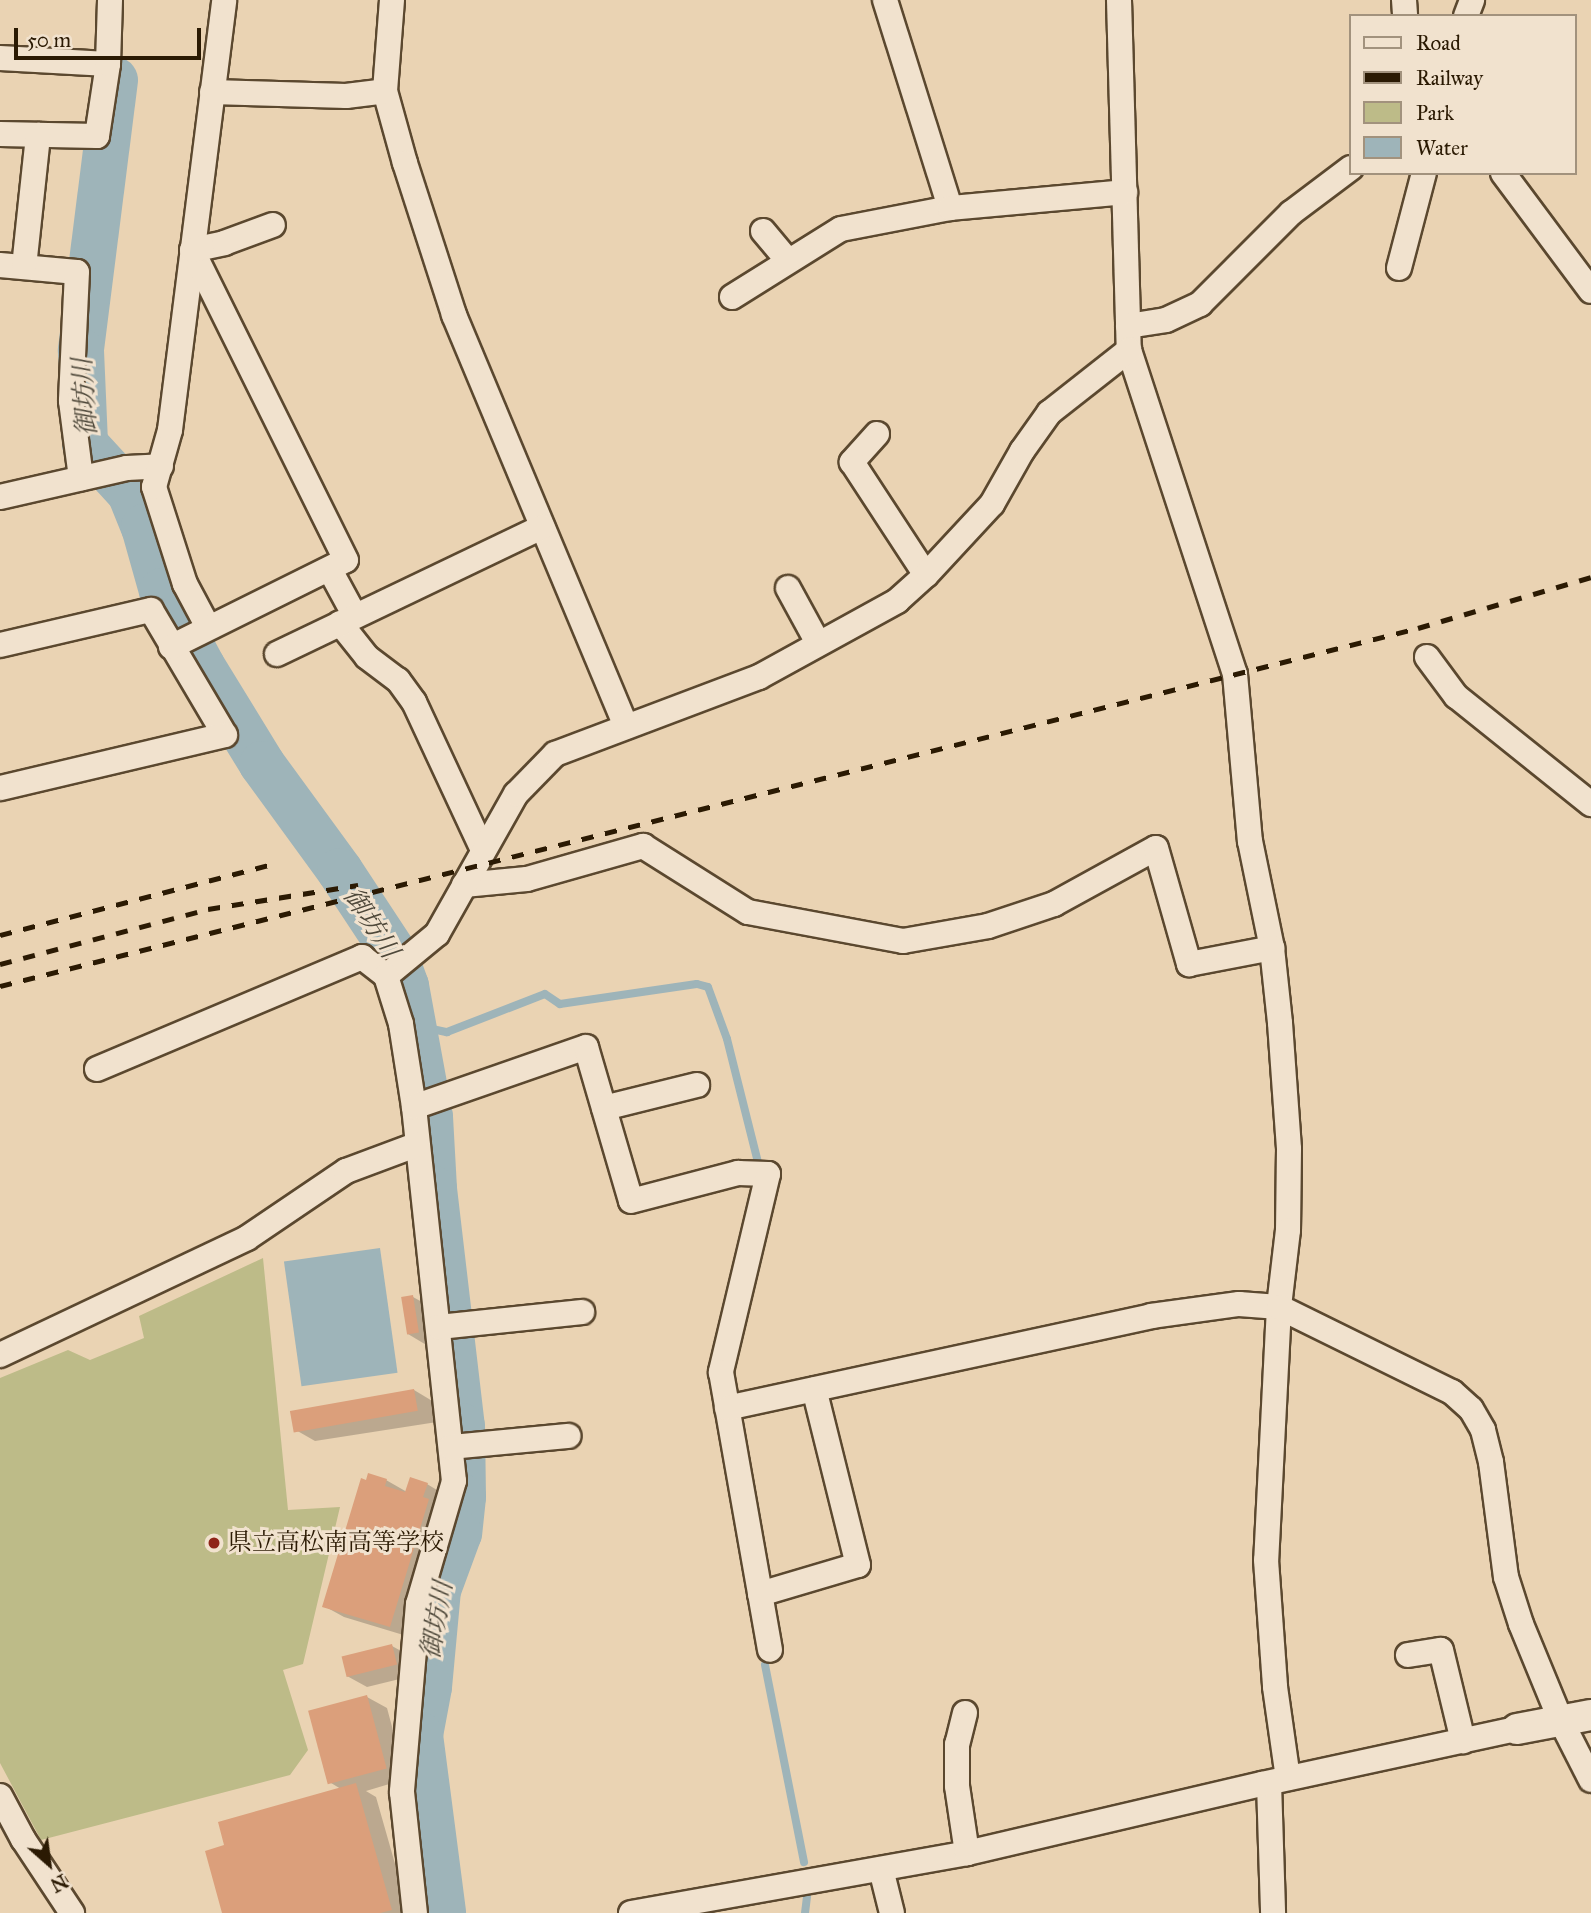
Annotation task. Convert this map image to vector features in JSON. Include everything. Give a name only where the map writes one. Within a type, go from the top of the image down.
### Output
[{"type":"street","points":[[0,134],[97,136],[108,64],[110,0]]},
{"type":"street","points":[[204,629],[185,584],[154,487],[170,430],[224,0]]},
{"type":"street","points":[[391,0],[385,91],[392,122],[454,315],[626,726]]},
{"type":"street","points":[[885,0],[950,208]]},
{"type":"street","points":[[1119,0],[1128,338],[1235,674],[1250,841],[1272,948],[1280,1023],[1289,1149],[1288,1230],[1279,1307],[1266,1560],[1278,1780],[1273,1913]]},
{"type":"street","points":[[0,58],[108,64]]},
{"type":"street","points":[[212,92],[346,96],[385,91]]},
{"type":"street","points":[[38,135],[12,266],[77,272],[71,401],[86,477]]},
{"type":"street","points":[[392,970],[437,934],[516,793],[555,754],[759,677],[897,601],[926,575],[992,504],[1022,451],[1049,413],[1128,338],[1200,304],[1291,213],[1350,169]]},
{"type":"street","points":[[1399,268],[1423,175]]},
{"type":"street","points":[[1504,175],[1591,291]]},
{"type":"street","points":[[732,297],[841,229],[950,208],[1125,192]]},
{"type":"street","points":[[192,250],[225,243],[272,225]]},
{"type":"street","points":[[763,231],[788,261]]},
{"type":"street","points":[[171,647],[346,560],[192,250]]},
{"type":"street","points":[[877,434],[852,462],[926,575]]},
{"type":"street","points":[[0,497],[127,468],[161,466]]},
{"type":"street","points":[[277,653],[542,527]]},
{"type":"street","points":[[330,570],[347,619],[366,657],[398,680],[414,702],[484,850]]},
{"type":"street","points":[[788,588],[818,643]]},
{"type":"street","points":[[0,645],[151,610],[225,735],[0,788]]},
{"type":"street","points":[[1427,657],[1456,696],[1591,804]]},
{"type":"street","points":[[464,885],[527,879],[643,846],[748,912],[903,941],[988,926],[1054,904],[1156,848],[1189,964],[1272,948]]},
{"type":"street","points":[[97,1069],[362,957],[392,970]]},
{"type":"street","points":[[392,970],[401,1024],[425,1104],[416,1145],[448,1326],[454,1480],[418,1604],[402,1792],[415,1913]]},
{"type":"street","points":[[425,1104],[586,1046],[631,1201],[738,1173],[768,1174],[721,1373],[770,1650]]},
{"type":"street","points":[[604,1108],[697,1085]]},
{"type":"street","points":[[0,1355],[247,1238],[346,1171],[416,1145]]},
{"type":"street","points":[[727,1408],[1151,1316],[1239,1304],[1279,1307],[1452,1392],[1471,1409],[1483,1430],[1491,1462],[1506,1577],[1521,1624],[1560,1721],[1591,1780]]},
{"type":"street","points":[[448,1326],[582,1312]]},
{"type":"street","points":[[760,1594],[858,1565],[814,1389]]},
{"type":"street","points":[[452,1447],[568,1436]]},
{"type":"street","points":[[1408,1654],[1441,1650],[1463,1741]]},
{"type":"street","points":[[965,1713],[957,1744],[957,1786],[967,1853]]},
{"type":"street","points":[[631,1913],[967,1853],[1278,1780],[1591,1715]]},
{"type":"street","points":[[0,1796],[23,1839],[72,1913]]},
{"type":"street","points":[[881,1869],[892,1913]]},
{"type":"green space","points":[[263,1258],[288,1510],[340,1507],[303,1664],[283,1670],[308,1750],[290,1775],[41,1840],[0,1763],[0,1378],[68,1350],[90,1360],[144,1338],[139,1316]]},
{"type":"water","points":[[380,1248],[398,1373],[301,1386],[284,1261]]},
{"type":"building","points":[[413,1295],[419,1333],[407,1334],[401,1297]]},
{"type":"building","points":[[414,1389],[418,1411],[294,1433],[290,1411]]},
{"type":"building","points":[[368,1473],[387,1479],[385,1486],[405,1492],[410,1477],[428,1483],[423,1497],[429,1499],[390,1627],[322,1607],[361,1478],[366,1480]]},
{"type":"building","points":[[392,1644],[397,1664],[347,1677],[342,1657]]},
{"type":"building","points":[[367,1695],[387,1768],[328,1784],[308,1711]]},
{"type":"building","points":[[356,1783],[392,1910],[380,1913],[222,1913],[205,1851],[224,1845],[218,1822]]},
{"type":"waterway","name":"御坊川","points":[[115,80],[81,351],[85,444],[130,493],[144,527],[162,591],[202,666],[262,764],[340,871],[394,953],[406,986],[430,1117],[434,1189],[462,1426],[463,1497],[459,1533],[438,1590],[429,1687],[420,1735],[443,1913]]},
{"type":"waterway","points":[[413,1025],[447,1032],[545,994],[560,1004],[697,984],[708,987],[727,1039],[759,1166]]},
{"type":"waterway","points":[[765,1665],[804,1862]]},
{"type":"waterway","points":[[805,1913],[807,1897]]},
{"type":"railway","points":[[0,986],[1418,628],[1591,577]]},
{"type":"railway","points":[[0,935],[277,863]]},
{"type":"railway","points":[[0,964],[208,909],[358,885]]},
{"type":"place","name":"県立高松南高等学校","points":[[214,1543]]}]
